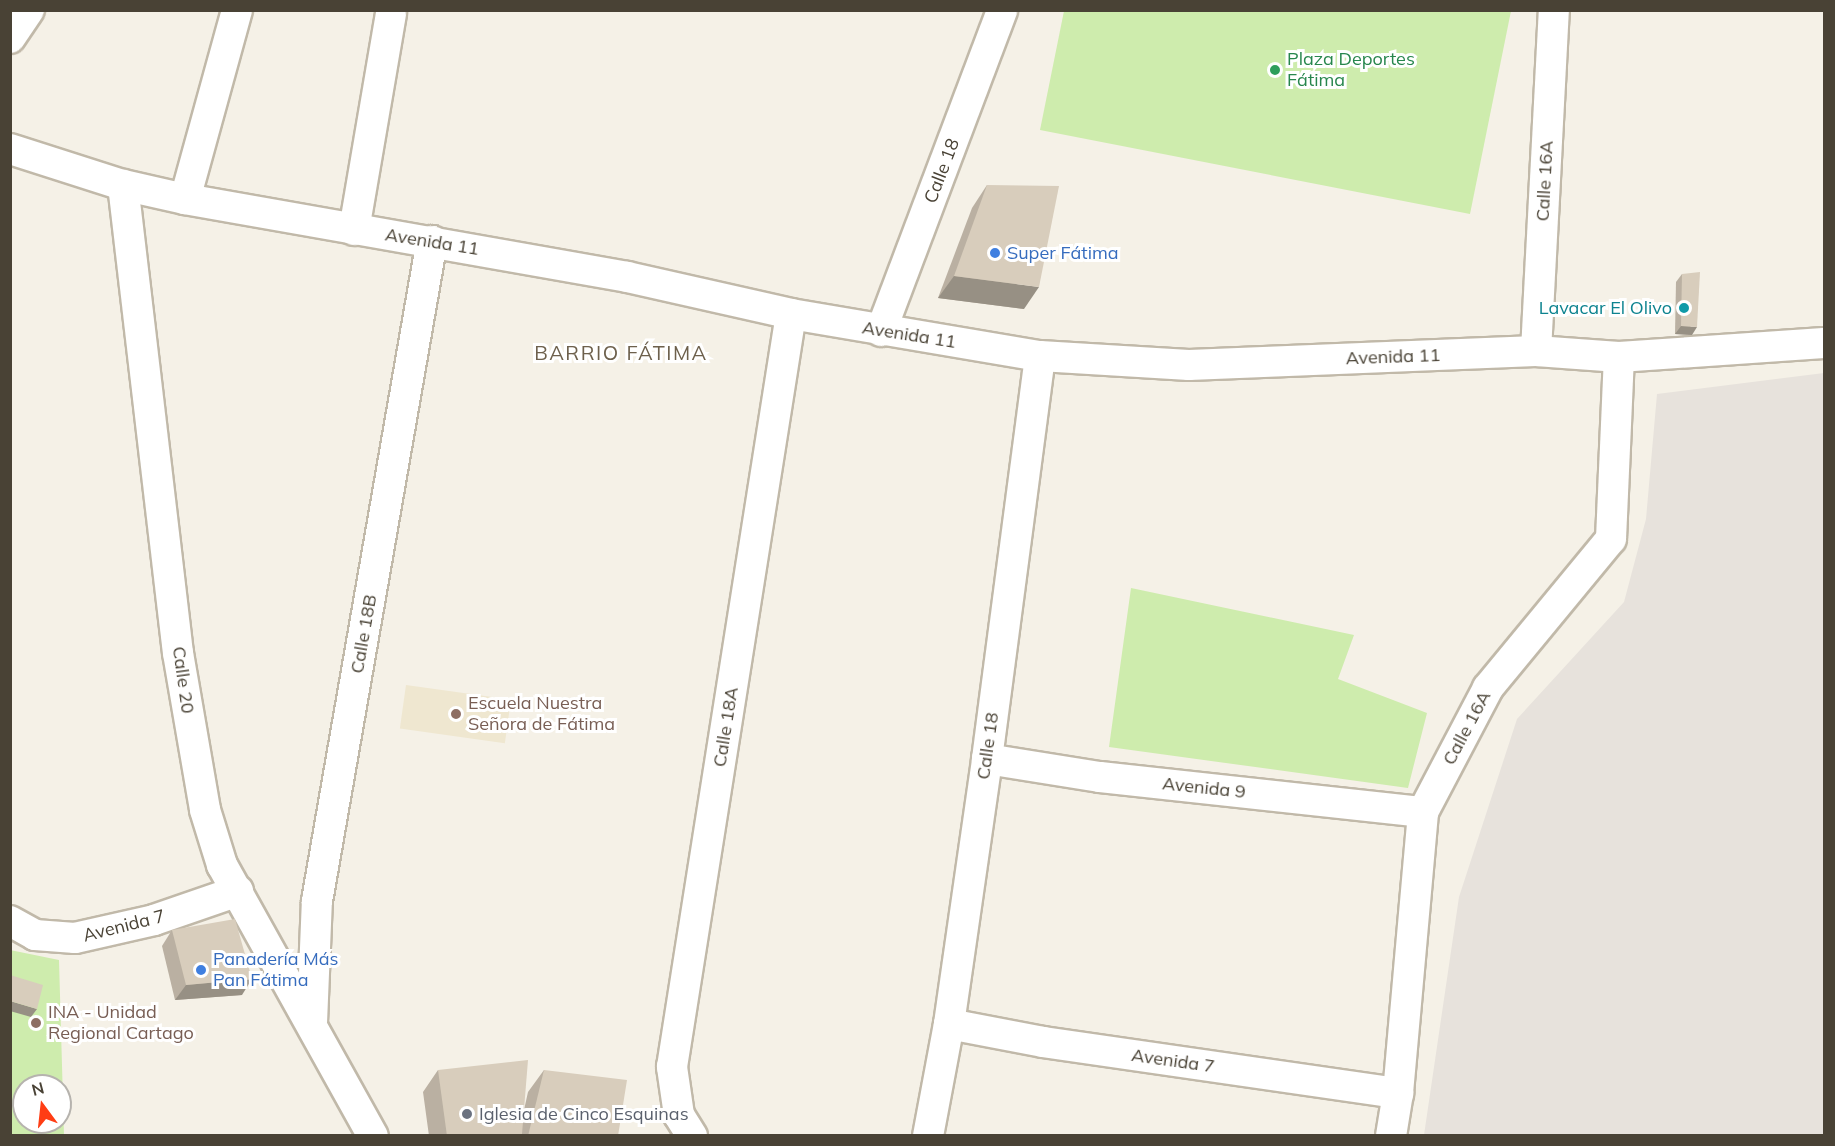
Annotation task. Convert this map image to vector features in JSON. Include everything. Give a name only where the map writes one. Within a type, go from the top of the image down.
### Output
[{"type":"street","points":[[10,38],[29,10]]},
{"type":"street","points":[[185,199],[237,10]]},
{"type":"street","name":"Calle 18","points":[[881,331],[1002,10]]},
{"type":"street","name":"Calle 16A","points":[[1536,351],[1554,10]]},
{"type":"street","points":[[354,230],[391,13]]},
{"type":"street","name":"Avenida 11","points":[[10,149],[123,185],[185,199],[627,277],[791,314],[881,331],[1040,356],[1190,365],[1536,351],[1619,357],[1824,343]]},
{"type":"street","name":"Calle 20","points":[[123,185],[195,758],[222,865],[374,1136]]},
{"type":"street","name":"Calle 18B","points":[[312,1028],[317,901],[432,241]]},
{"type":"street","name":"Calle 18A","points":[[692,1136],[679,1115],[672,1067],[791,314]]},
{"type":"street","name":"Calle 18","points":[[928,1136],[949,1024],[987,759],[1040,356]]},
{"type":"street","name":"Calle 16A","points":[[1391,1136],[1398,1093],[1422,812],[1488,688],[1611,539],[1619,357]]},
{"type":"street","name":"Avenida 9","points":[[987,759],[1100,777],[1422,812]]},
{"type":"street","name":"Avenida 7","points":[[10,921],[35,934],[75,938],[154,920],[238,891]]},
{"type":"street","name":"Avenida 7","points":[[949,1024],[1043,1042],[1398,1093]]},
{"type":"shaded area","points":[[1824,373],[1824,1135],[1424,1135],[1459,897],[1517,719],[1624,602],[1646,519],[1657,394]]},
{"type":"shaded area","name":"Escuela Nuestra Señora de Fátima","points":[[406,685],[511,700],[505,743],[400,729]]},
{"type":"green space","name":"Plaza Deportes Fátima","points":[[1064,11],[1511,11],[1470,214],[1040,130]]},
{"type":"green space","points":[[1131,588],[1354,635],[1338,679],[1427,713],[1408,788],[1109,747]]},
{"type":"green space","name":"INA - Unidad Regional Cartago","points":[[10,950],[59,960],[62,1074],[12,1074],[12,1134],[64,1135],[11,1135]]},
{"type":"building","name":"Super Fátima","points":[[987,185],[1059,186],[1039,287],[954,276]]},
{"type":"building","points":[[1700,272],[1697,327],[1681,326],[1682,274]]},
{"type":"building","points":[[235,919],[252,979],[186,985],[172,930]]},
{"type":"building","points":[[10,975],[43,985],[37,1009],[10,1001]]},
{"type":"building","points":[[528,1060],[522,1134],[447,1136],[438,1070]]},
{"type":"building","points":[[544,1070],[627,1080],[618,1136],[528,1136]]},
{"type":"place","name":"Plaza Deportes Fátima","points":[[1275,70]]},
{"type":"place","name":"Super Fátima","points":[[995,253]]},
{"type":"place","name":"Lavacar El Olivo","points":[[1684,308]]},
{"type":"place","name":"Escuela Nuestra Señora de Fátima","points":[[456,714]]},
{"type":"place","name":"Panadería Más Pan Fátima","points":[[201,970]]},
{"type":"place","name":"INA - Unidad Regional Cartago","points":[[36,1023]]},
{"type":"place","name":"Iglesia de Cinco Esquinas","points":[[467,1114]]},
{"type":"district","name":"BARRIO FÁTIMA","points":[[621,352]]}]
